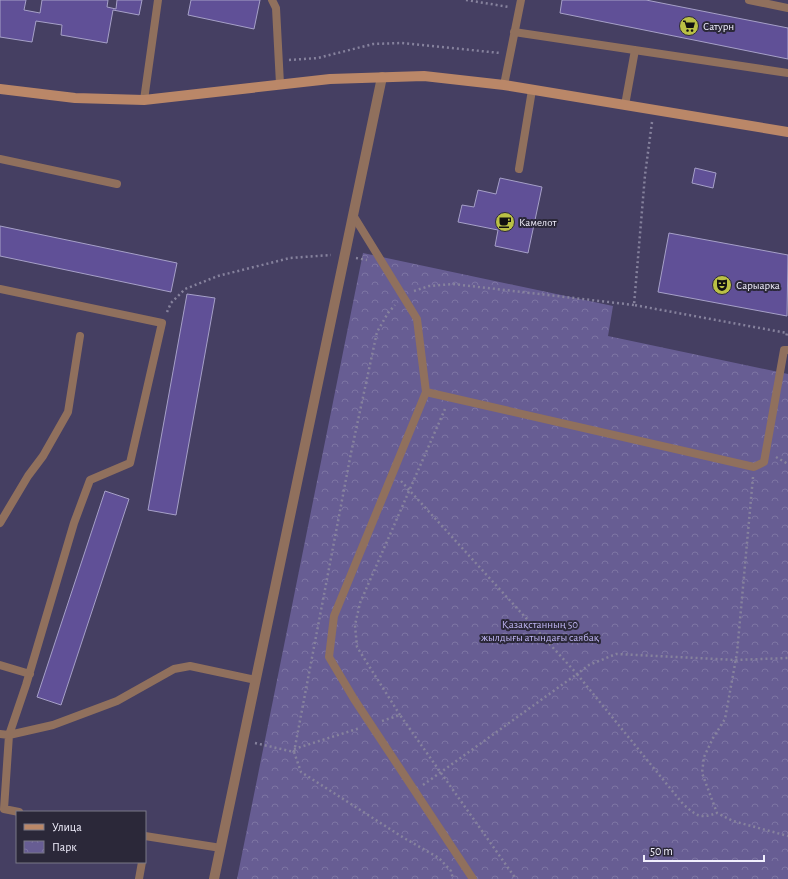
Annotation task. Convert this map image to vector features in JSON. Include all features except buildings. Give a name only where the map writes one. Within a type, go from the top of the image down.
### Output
[{"type":"street","points":[[0,89],[75,98],[144,100],[330,79],[424,76],[504,85],[788,132]]},
{"type":"street","points":[[214,879],[382,77]]},
{"type":"lane","points":[[144,100],[158,0]]},
{"type":"lane","points":[[272,0],[276,8],[280,84]]},
{"type":"lane","points":[[504,85],[521,0]]},
{"type":"lane","points":[[750,0],[788,8]]},
{"type":"lane","points":[[514,32],[788,73]]},
{"type":"lane","points":[[625,105],[635,50]]},
{"type":"lane","points":[[519,169],[532,90]]},
{"type":"lane","points":[[0,159],[117,184]]},
{"type":"lane","points":[[353,215],[417,319],[426,392],[334,616],[329,657],[354,699],[473,879]]},
{"type":"lane","points":[[0,290],[162,323],[130,464],[90,480],[74,523],[30,674],[9,735],[2,809],[16,811]]},
{"type":"lane","points":[[0,522],[28,476],[43,456],[68,412],[80,336]]},
{"type":"lane","points":[[426,392],[754,467],[764,462],[786,350]]},
{"type":"lane","points":[[0,664],[30,674]]},
{"type":"lane","points":[[0,734],[9,735],[53,725],[117,701],[174,669],[190,666],[256,680]]},
{"type":"lane","points":[[146,839],[221,848]]},
{"type":"lane","points":[[139,879],[142,863]]},
{"type":"path","points":[[466,0],[519,9]]},
{"type":"path","points":[[279,60],[318,58],[373,44],[402,43],[509,54]]},
{"type":"path","points":[[634,305],[645,175],[654,110]]},
{"type":"path","points":[[162,323],[171,303],[185,289],[218,276],[290,258],[322,255],[344,255],[383,264]]},
{"type":"path","points":[[453,879],[450,871],[440,858],[404,838],[301,772],[294,752],[351,453],[377,332],[388,313],[403,296],[429,286],[453,284],[634,305],[787,333],[786,350]]},
{"type":"path","points":[[400,715],[357,647],[355,624],[360,603],[450,398]]},
{"type":"path","points":[[754,467],[736,660],[725,719],[713,738],[704,757],[702,773],[717,813],[733,821],[788,836]]},
{"type":"path","points":[[393,472],[577,674],[683,804],[696,816],[706,817],[717,813]]},
{"type":"path","points":[[415,791],[588,665],[616,654],[736,660],[788,658]]},
{"type":"path","points":[[243,740],[294,752]]},
{"type":"green space","name":"Қазақстанның 50 жылдығы атындағы саябақ","points":[[363,253],[613,306],[608,336],[788,374],[788,879],[237,879]]},
{"type":"place","name":"Сатурн","points":[[689,26]]},
{"type":"place","name":"Камелот","points":[[505,222]]},
{"type":"place","name":"Сарыарка","points":[[722,285]]}]
